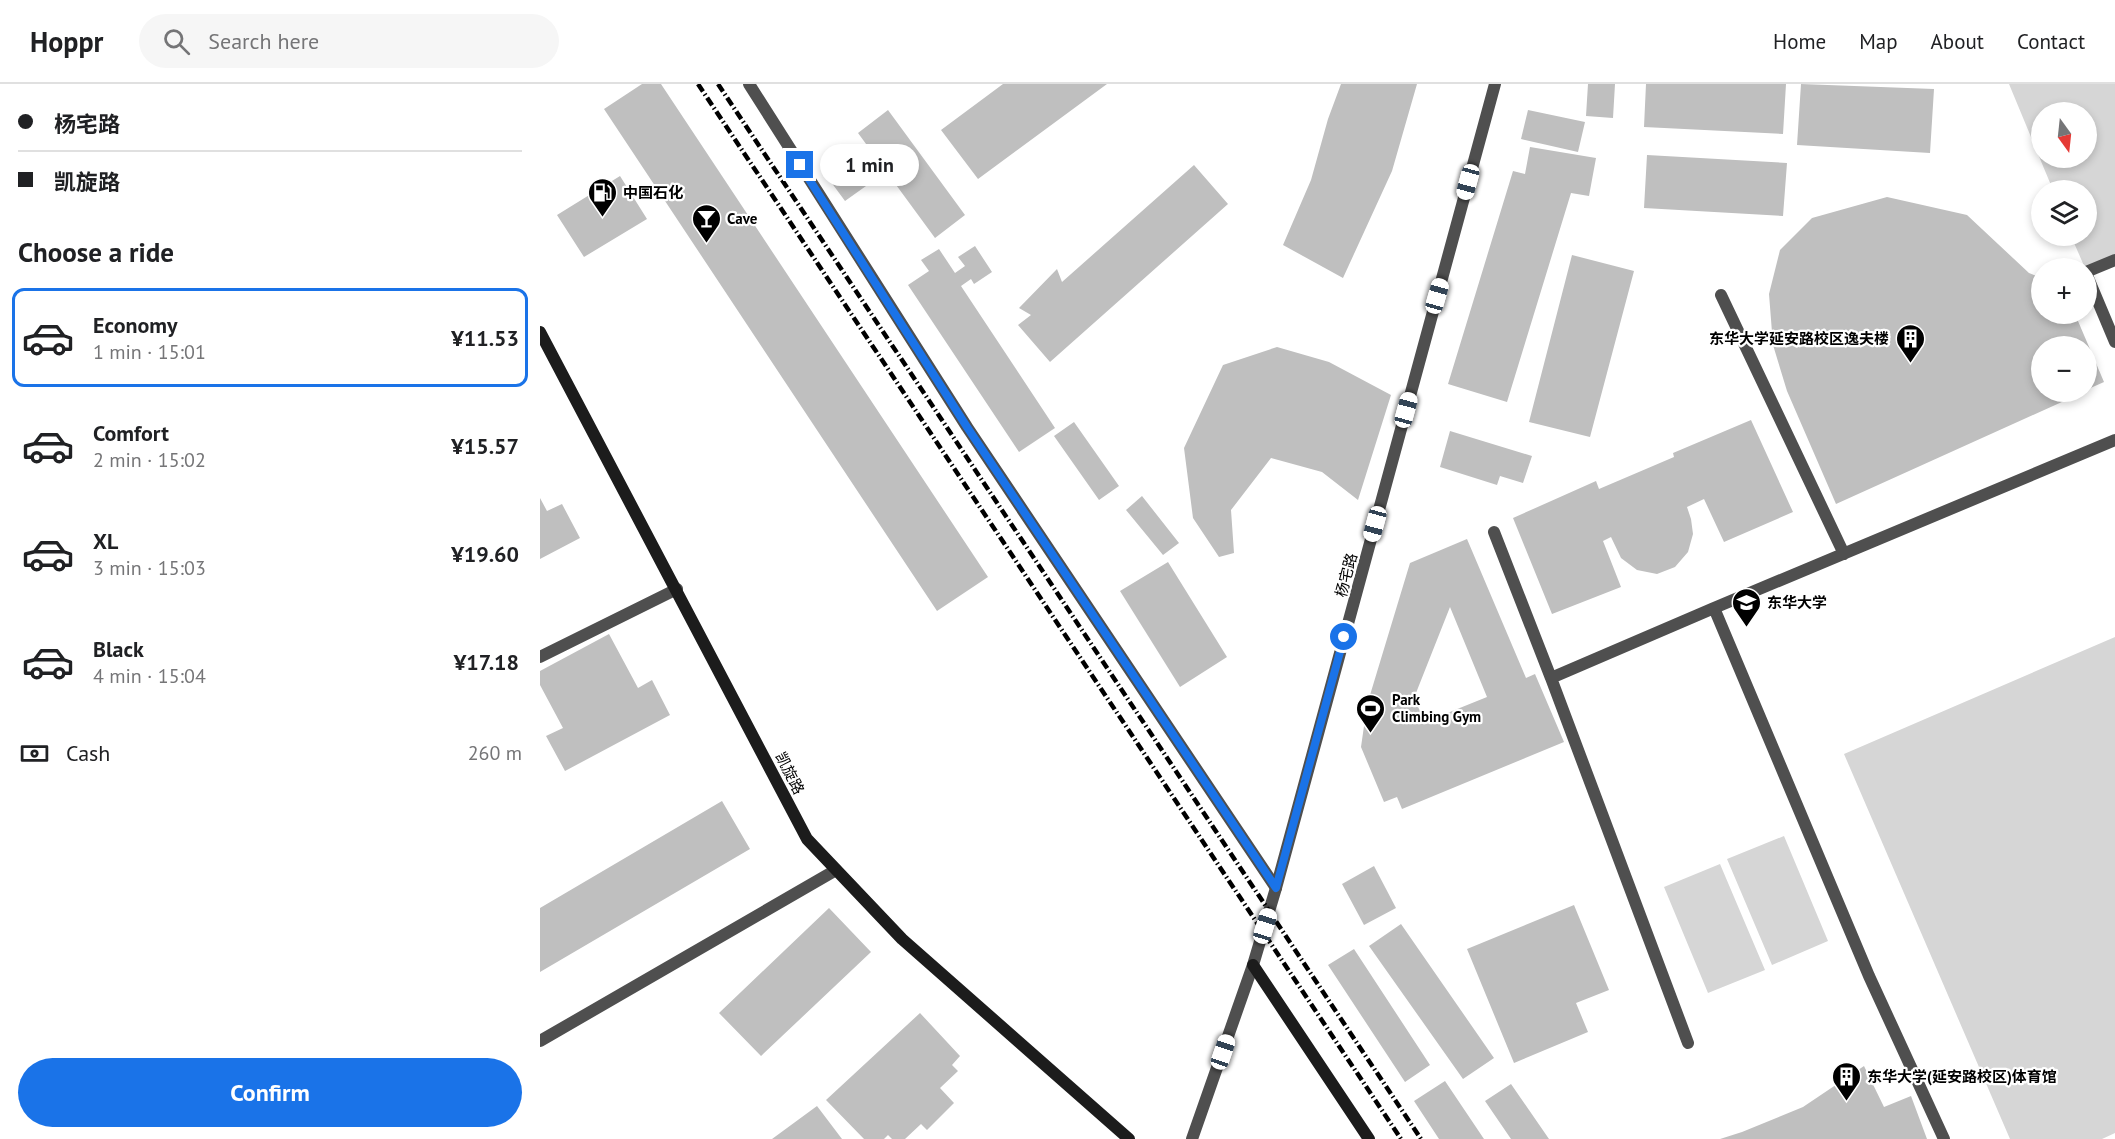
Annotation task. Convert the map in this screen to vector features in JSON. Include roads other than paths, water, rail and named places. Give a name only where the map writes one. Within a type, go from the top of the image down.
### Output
[{"type":"street","points":[[749,84],[967,427],[1276,888]]},
{"type":"street","name":"杨宅路","points":[[1192,1139],[1253,965],[1276,888],[1495,84]]},
{"type":"street","points":[[2097,267],[2115,260]]},
{"type":"street","points":[[1722,295],[1844,554]]},
{"type":"street","points":[[2097,299],[2115,342]]},
{"type":"street","name":"凯旋路","points":[[540,332],[807,839],[902,939],[1129,1139]]},
{"type":"street","points":[[1551,678],[2115,440]]},
{"type":"street","points":[[1494,532],[1688,1042]]},
{"type":"street","points":[[540,657],[677,589]]},
{"type":"street","points":[[1714,608],[1869,976],[1944,1139]]},
{"type":"street","points":[[540,1041],[836,870]]},
{"type":"street","points":[[1253,965],[1369,1139]]},
{"type":"railway","points":[[698,84],[1401,1139]]},
{"type":"railway","points":[[718,84],[1421,1139]]},
{"type":"place","name":"中国石化","points":[[602,218]]},
{"type":"place","name":"Cave","points":[[706,244]]},
{"type":"place","name":"东华大学延安路校区逸夫楼","points":[[1910,364]]},
{"type":"place","name":"东华大学","points":[[1746,628]]},
{"type":"place","name":"Park Climbing Gym","points":[[1371,734]]},
{"type":"place","name":"东华大学(延安路校区)体育馆","points":[[1846,1102]]}]
